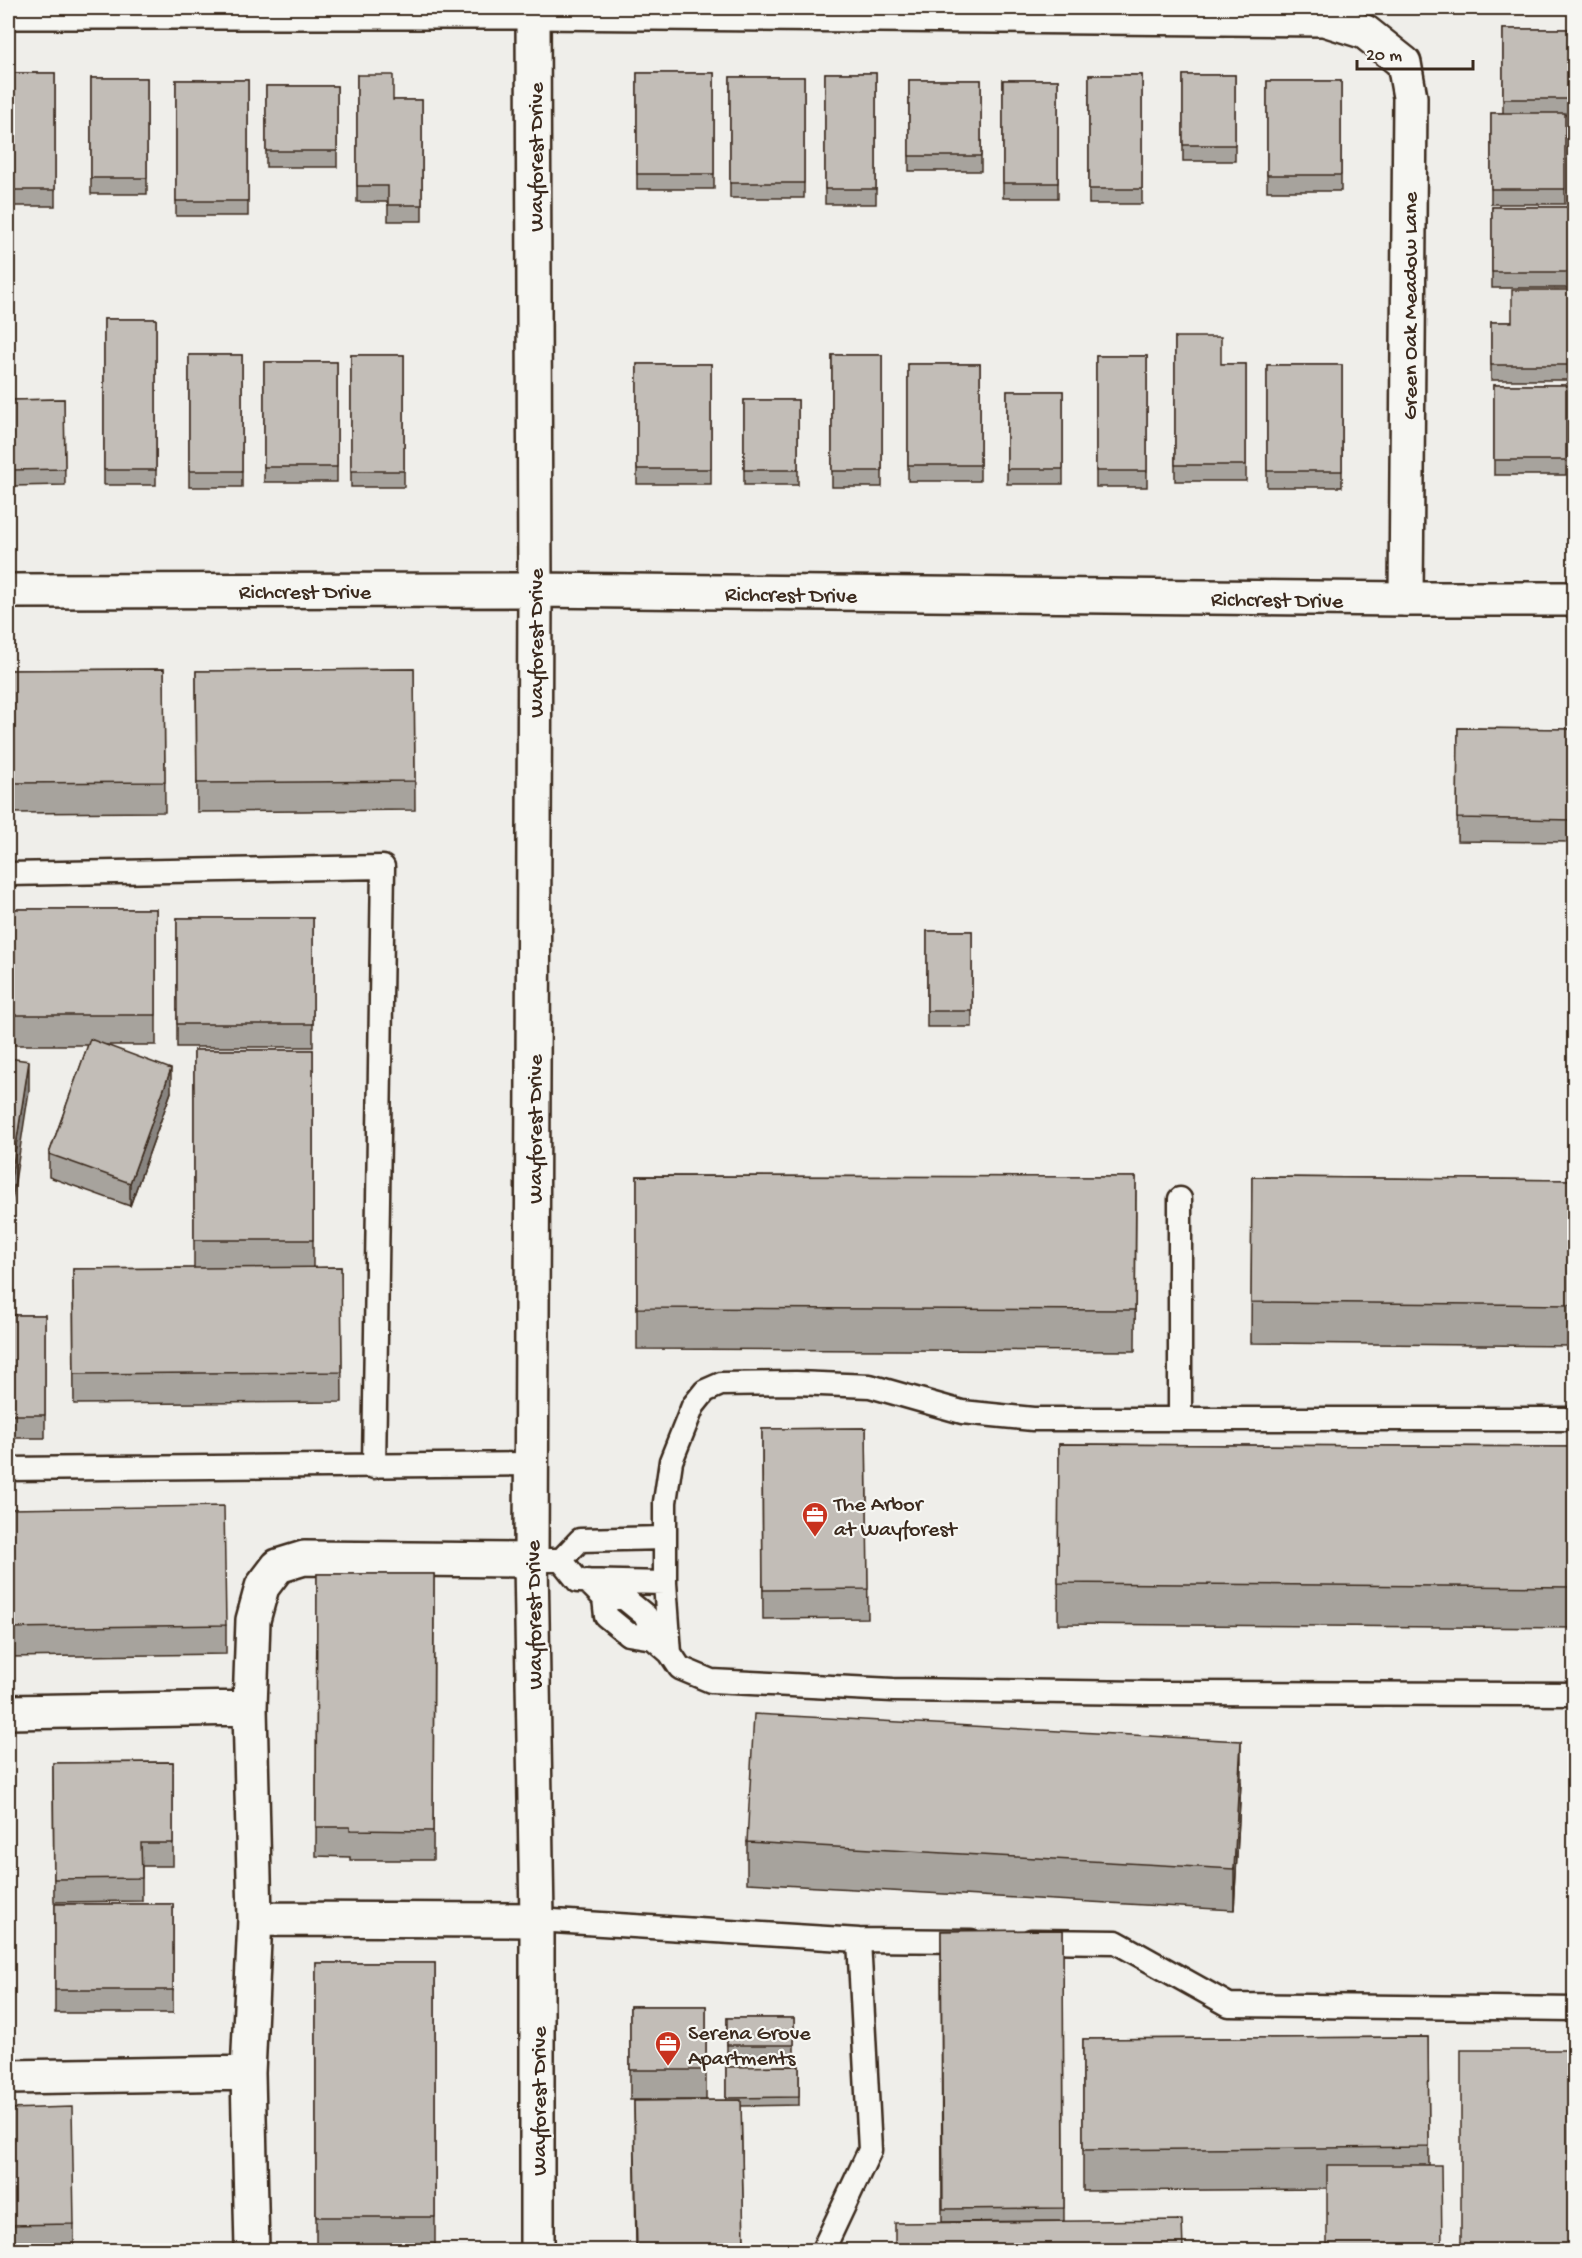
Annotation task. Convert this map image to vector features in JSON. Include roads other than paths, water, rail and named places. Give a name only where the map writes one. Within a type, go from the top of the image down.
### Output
[{"type":"street","points":[[8,12],[533,10]]},
{"type":"street","name":"Green Oak Meadow Lane","points":[[533,10],[1324,19],[1365,32],[1404,63],[1410,97],[1406,599]]},
{"type":"street","name":"Wayforest Drive","points":[[533,10],[535,590],[532,1464],[546,1560],[537,1920],[537,2250]]},
{"type":"street","name":"Richcrest Drive","points":[[8,591],[535,590],[1575,599]]},
{"type":"street","points":[[252,2250],[248,2073],[255,1919],[250,1708],[253,1620],[262,1587],[278,1566],[304,1558],[546,1560]]},
{"type":"street","points":[[8,1712],[250,1708]]},
{"type":"street","points":[[255,1919],[537,1920]]},
{"type":"street","points":[[8,2077],[248,2073]]},
{"type":"lane","points":[[8,874],[383,867],[374,1467]]},
{"type":"lane","points":[[1180,1198],[1180,1419]]},
{"type":"lane","points":[[670,1653],[664,1538],[665,1502],[671,1461],[693,1406],[705,1391],[721,1384],[796,1383],[870,1386],[962,1412],[1033,1419],[1575,1419]]},
{"type":"lane","points":[[8,1469],[532,1464]]},
{"type":"lane","points":[[664,1538],[580,1540],[546,1560],[578,1581],[665,1583]]},
{"type":"lane","points":[[587,1581],[604,1598],[606,1616],[628,1634],[653,1638],[670,1653],[680,1668],[711,1681],[881,1689],[1162,1693],[1575,1694]]},
{"type":"lane","points":[[537,1920],[859,1940],[987,1941]]},
{"type":"lane","points":[[823,2250],[870,2150],[859,1940]]},
{"type":"lane","points":[[1011,1941],[1116,1942],[1229,2005],[1575,2009]]},
{"type":"place","name":"The Arbor at Wayforest","points":[[815,1538]]},
{"type":"place","name":"Serena Grove Apartments","points":[[668,2067]]}]
